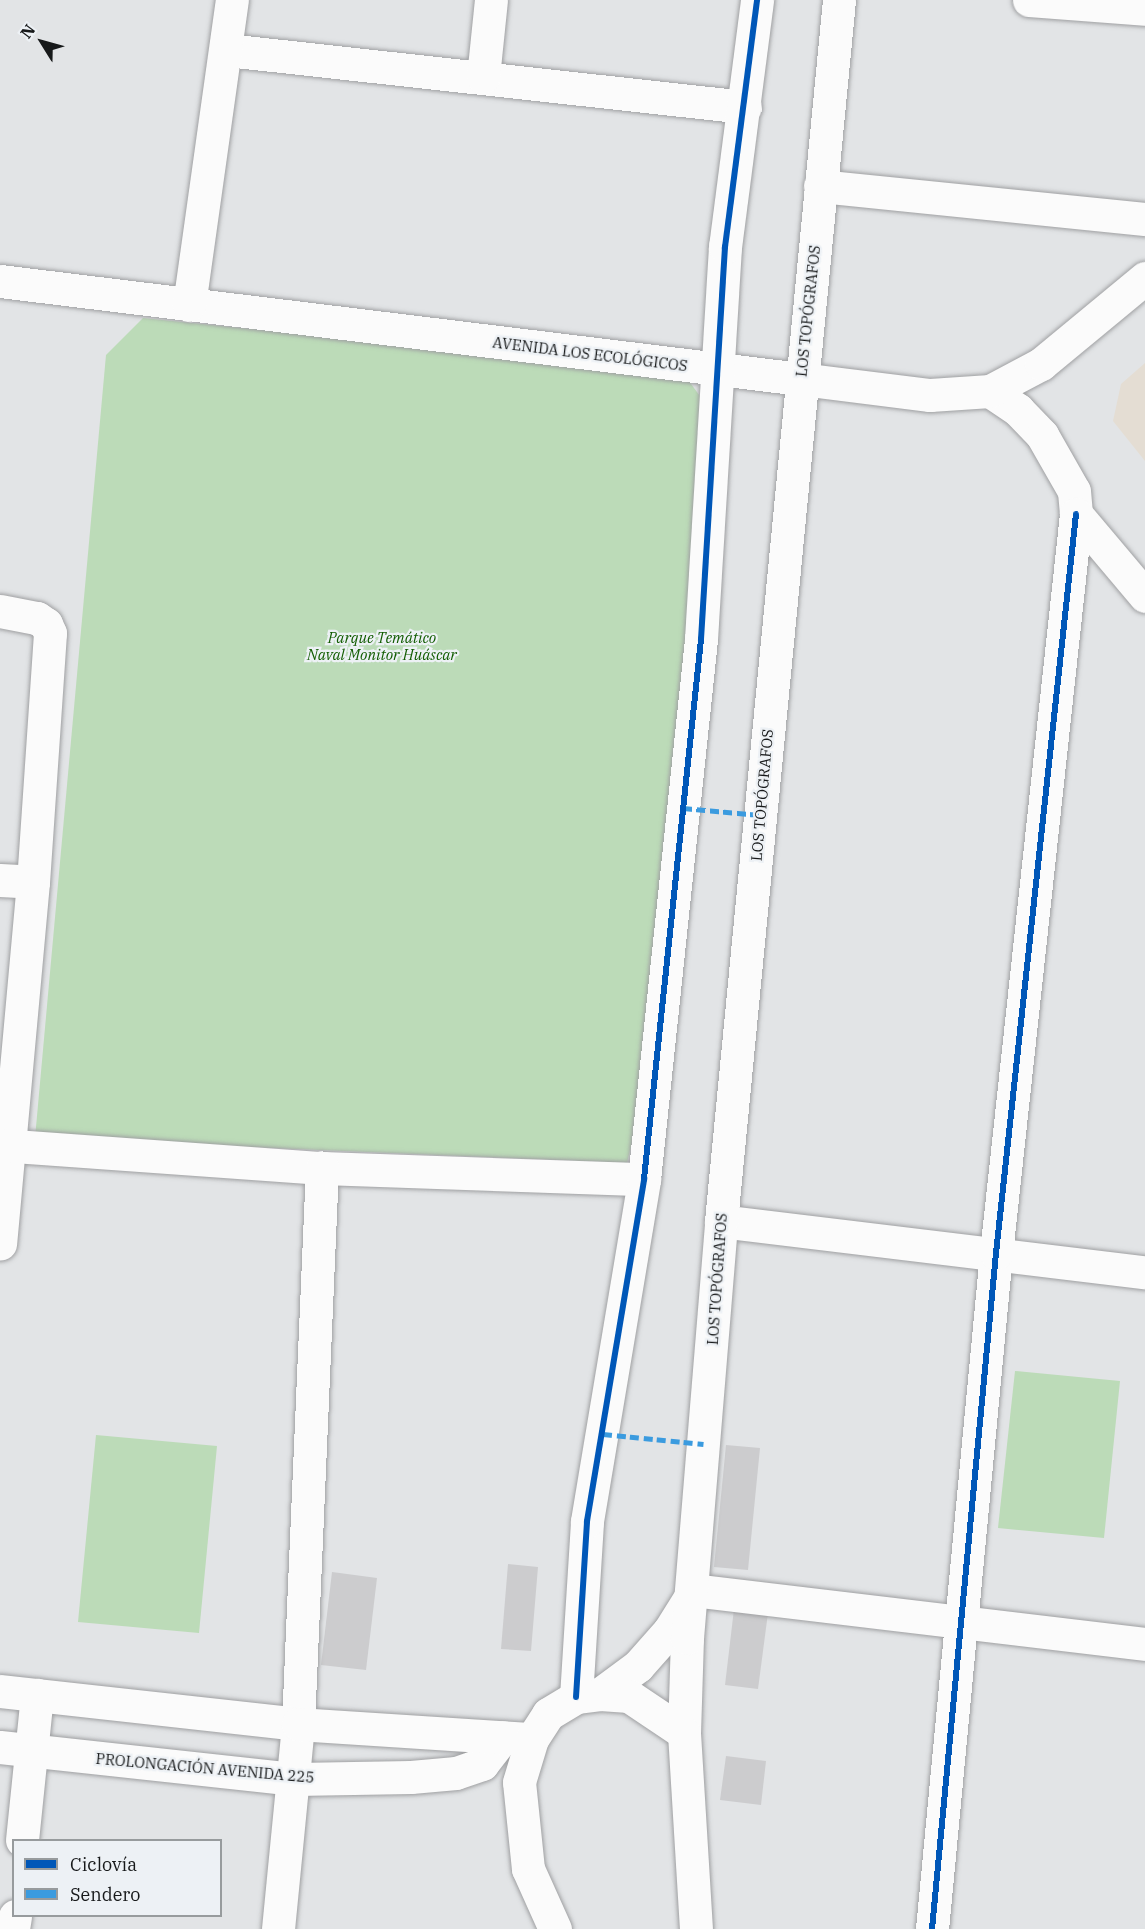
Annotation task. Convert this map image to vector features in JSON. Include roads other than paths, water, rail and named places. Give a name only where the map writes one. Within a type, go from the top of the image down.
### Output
[{"type":"street","points":[[189,305],[227,50],[232,0]]},
{"type":"street","points":[[483,77],[491,0]]},
{"type":"street","points":[[684,1733],[629,1696],[588,1695],[587,1521],[644,1179],[701,639],[725,247],[745,107],[757,0]]},
{"type":"street","name":"LOS TOPÓGRAFOS","points":[[696,1929],[684,1733],[687,1638],[693,1590],[721,1221],[839,0]]},
{"type":"street","points":[[1029,0],[1145,9]]},
{"type":"street","points":[[227,50],[745,107]]},
{"type":"street","points":[[820,186],[1145,219]]},
{"type":"street","name":"AVENIDA LOS ECOLÓGICOS","points":[[0,281],[930,395],[990,391],[1041,364],[1145,278]]},
{"type":"street","points":[[932,1929],[996,1253],[1076,514],[1074,491],[1042,435],[1018,410],[990,391]]},
{"type":"street","points":[[1076,514],[1145,596]]},
{"type":"street","points":[[0,611],[37,618],[46,624],[50,633],[33,882],[4,1145],[0,1243]]},
{"type":"street","points":[[0,879],[33,882]]},
{"type":"street","points":[[4,1145],[322,1168],[644,1179]]},
{"type":"street","points":[[278,1929],[298,1724],[322,1168]]},
{"type":"street","points":[[721,1221],[1145,1272]]},
{"type":"street","points":[[693,1590],[960,1625],[1145,1644]]},
{"type":"street","name":"LOS TOPÓGRAFOS","points":[[517,1738],[548,1714],[588,1695],[639,1666],[669,1631],[693,1590]]},
{"type":"street","points":[[0,1691],[298,1724],[517,1738],[519,1811],[528,1869],[553,1928]]},
{"type":"street","points":[[22,1839],[16,1749],[37,1695]]},
{"type":"street","name":"PROLONGACIÓN AVENIDA 225","points":[[16,1749],[294,1779],[456,1773],[482,1764],[517,1738]]},
{"type":"park label","name":"Parque Temático Naval Monitor Huáscar","points":[[382,646]]}]
